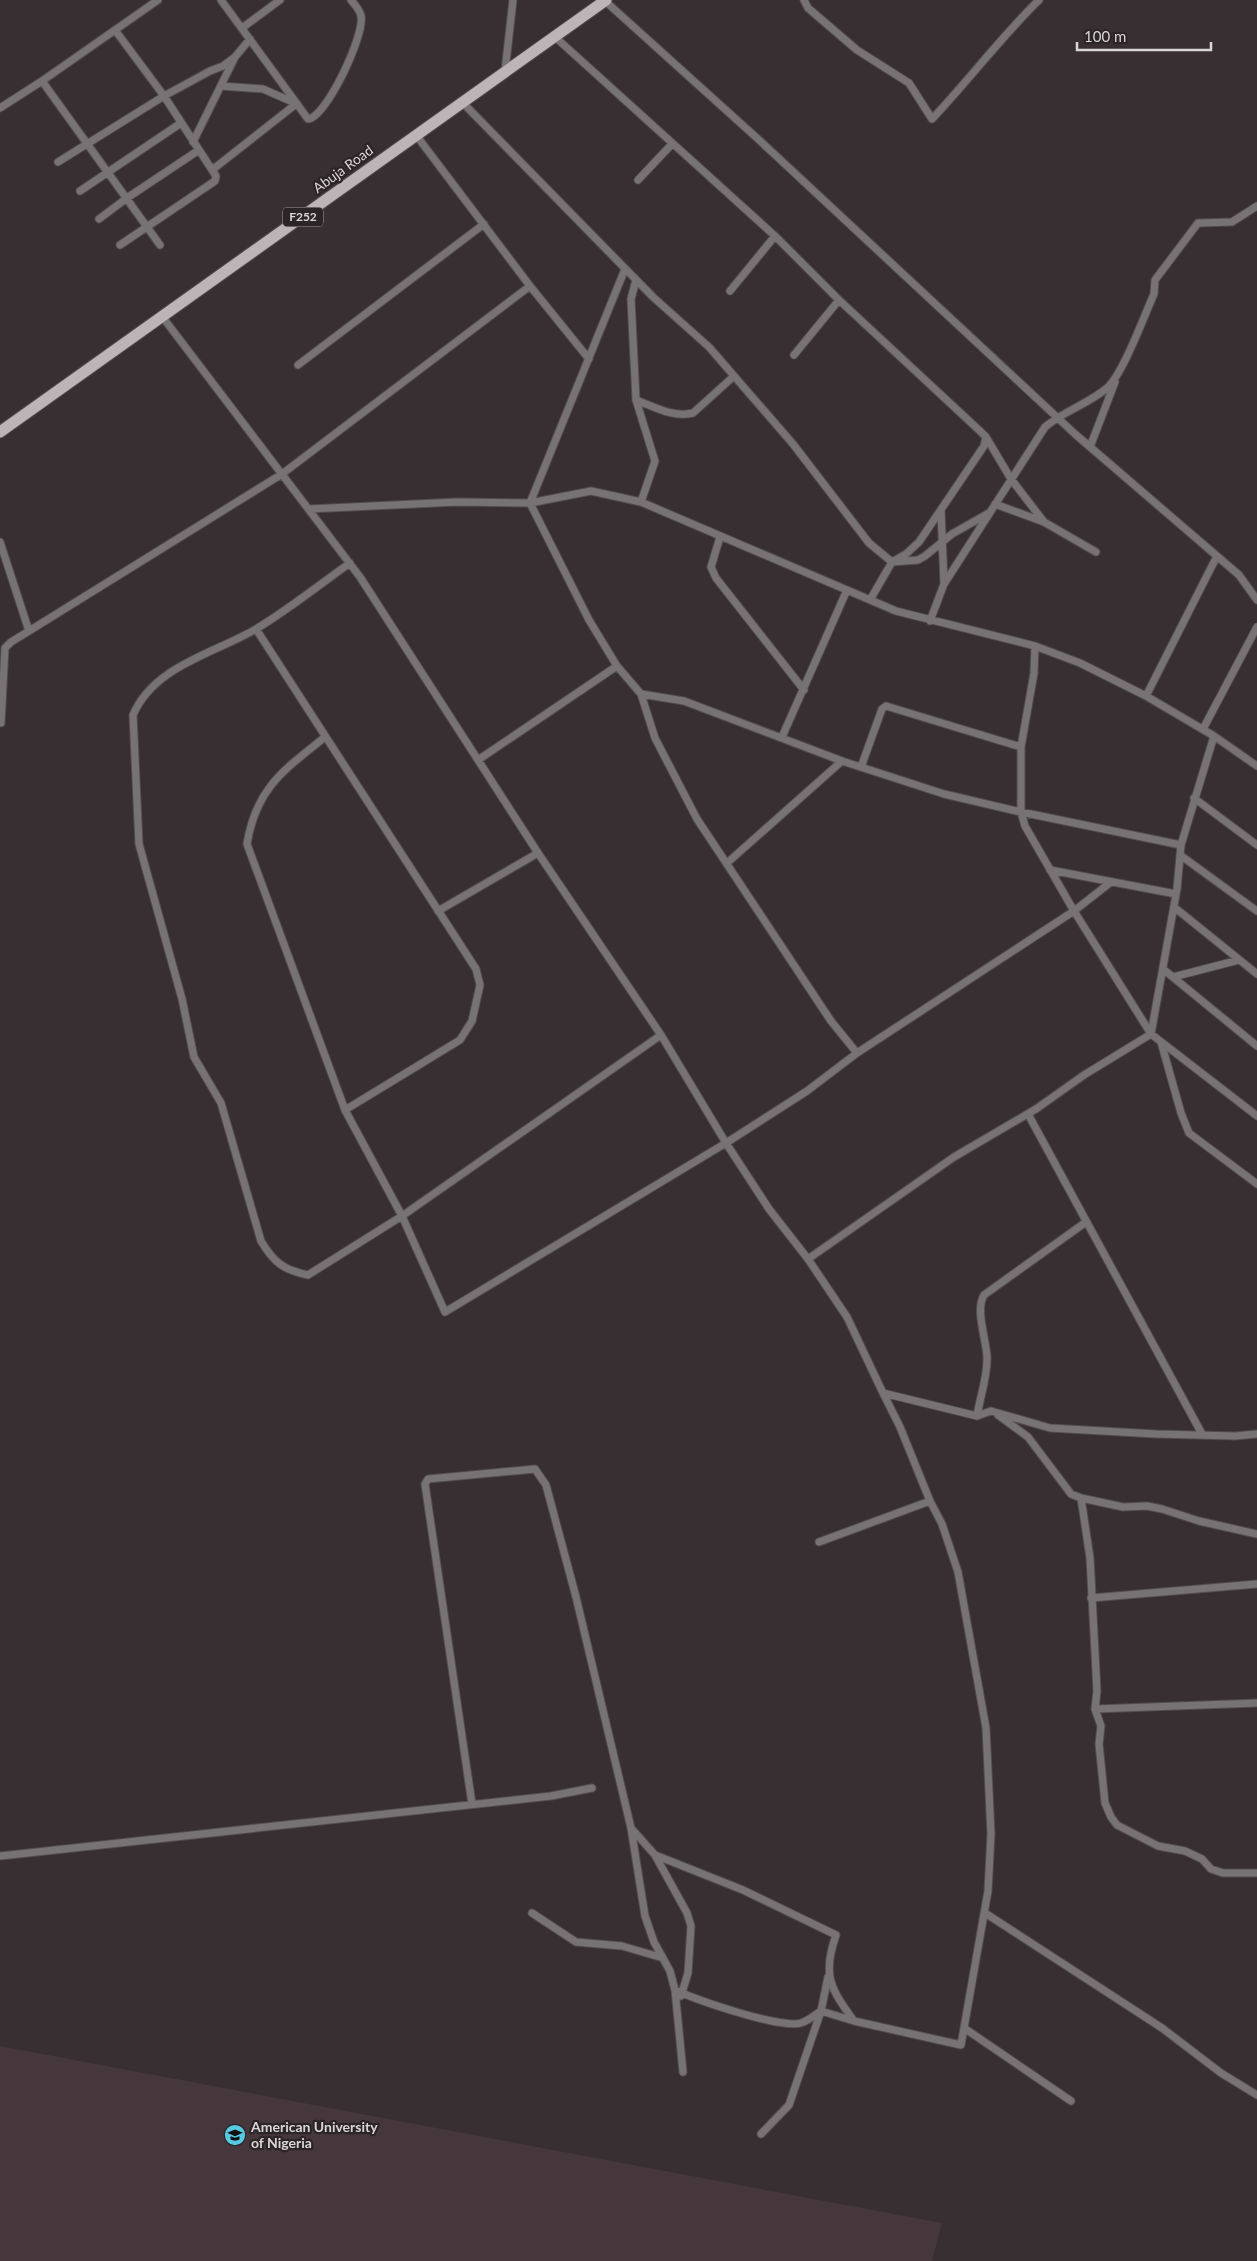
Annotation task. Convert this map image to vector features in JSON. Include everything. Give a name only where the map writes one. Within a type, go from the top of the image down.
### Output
[{"type":"main road","name":"Abuja Road","points":[[0,432],[161,315],[322,203],[605,0]]},
{"type":"street","points":[[0,108],[158,0]]},
{"type":"street","points":[[221,0],[308,119],[323,110],[356,47],[361,17],[357,7],[351,0]]},
{"type":"street","points":[[242,28],[280,0]]},
{"type":"street","points":[[505,70],[513,0]]},
{"type":"street","points":[[605,0],[1090,447],[1239,575],[1257,600]]},
{"type":"street","points":[[804,0],[808,8],[857,50],[909,83],[932,119],[968,81],[1014,24],[1039,0]]},
{"type":"street","points":[[115,30],[164,96],[216,176],[215,181],[120,245]]},
{"type":"street","points":[[554,36],[775,236],[839,300],[986,437],[1012,479],[1044,522]]},
{"type":"street","points":[[193,142],[236,57],[250,39]]},
{"type":"street","points":[[58,162],[164,96],[223,66],[236,57]]},
{"type":"street","points":[[42,81],[109,171],[160,245]]},
{"type":"street","points":[[221,86],[263,89],[296,104]]},
{"type":"street","points":[[462,102],[636,280],[709,347],[793,444],[869,543],[892,562],[918,560],[952,534],[989,514]]},
{"type":"street","points":[[212,170],[296,104]]},
{"type":"street","points":[[80,191],[181,123]]},
{"type":"street","points":[[416,135],[530,286],[589,359]]},
{"type":"street","points":[[638,180],[672,144]]},
{"type":"street","points":[[99,219],[199,150]]},
{"type":"street","points":[[1090,447],[1118,374],[1154,294],[1155,280],[1198,223],[1232,222],[1257,206]]},
{"type":"street","points":[[298,365],[484,224]]},
{"type":"street","points":[[730,292],[775,236]]},
{"type":"street","points":[[625,269],[530,504],[589,620],[617,666],[642,694],[656,738],[697,818],[831,1021],[858,1054]]},
{"type":"street","points":[[636,280],[631,299],[636,400],[655,461],[641,502]]},
{"type":"street","points":[[1,723],[5,648],[11,642],[282,474],[530,286]]},
{"type":"street","points":[[794,355],[839,300]]},
{"type":"street","points":[[161,315],[350,563],[538,853],[661,1035],[726,1143],[769,1209],[808,1259],[847,1317],[900,1427],[930,1501],[942,1524],[958,1572],[986,1728],[991,1834],[986,1913],[961,2045],[854,2021],[822,2011],[801,2023],[782,2023],[723,2008],[679,1992],[649,1930],[645,1916],[631,1828],[561,1541],[546,1485],[535,1469],[428,1478],[425,1484],[472,1804]]},
{"type":"street","points":[[930,621],[944,584],[1045,427],[1057,417],[1087,403],[1109,387],[1118,374]]},
{"type":"street","points":[[636,400],[671,414],[685,415],[693,413],[734,376]]},
{"type":"street","points":[[870,600],[892,562],[906,554],[919,542],[984,446],[986,437]]},
{"type":"street","points":[[309,509],[456,502],[530,504],[591,491],[641,502],[896,611],[1035,646],[1116,679],[1203,729],[1257,766]]},
{"type":"street","points":[[995,504],[1044,522],[1096,552]]},
{"type":"street","points":[[940,510],[944,584]]},
{"type":"street","points":[[720,537],[711,567],[716,578],[804,690]]},
{"type":"street","points":[[0,542],[29,631]]},
{"type":"street","points":[[1146,696],[1217,556]]},
{"type":"street","points":[[350,563],[256,629],[177,667],[139,701],[133,715],[139,844],[182,999],[194,1057],[220,1103],[261,1241],[270,1257],[289,1271],[308,1275],[402,1216],[661,1035]]},
{"type":"street","points":[[782,737],[847,590]]},
{"type":"street","points":[[1203,729],[1257,627]]},
{"type":"street","points":[[256,629],[476,969],[480,985],[472,1021],[460,1040],[345,1110]]},
{"type":"street","points":[[1035,646],[1034,673],[1021,747],[1021,812],[1025,826],[1074,911],[1151,1034],[1257,1116]]},
{"type":"street","points":[[478,760],[617,666]]},
{"type":"street","points":[[642,694],[684,701],[842,761],[944,794],[1182,845]]},
{"type":"street","points":[[861,767],[882,710],[886,706],[1021,747]]},
{"type":"street","points":[[808,1259],[954,1158],[1028,1114],[1151,1034],[1174,907],[1182,845],[1194,798],[1214,736]]},
{"type":"street","points":[[326,737],[281,773],[259,800],[250,822],[247,844],[345,1110],[402,1216],[445,1312],[726,1143],[807,1091],[858,1054],[1074,911],[1111,882]]},
{"type":"street","points":[[727,863],[842,761]]},
{"type":"street","points":[[1194,798],[1257,845]]},
{"type":"street","points":[[438,911],[538,853]]},
{"type":"street","points":[[1180,855],[1257,911]]},
{"type":"street","points":[[1050,870],[1176,894]]},
{"type":"street","points":[[1174,907],[1256,973]]},
{"type":"street","points":[[1173,977],[1239,960]]},
{"type":"street","points":[[1163,969],[1257,1046]]},
{"type":"street","points":[[1161,1042],[1181,1113],[1189,1133],[1257,1184]]},
{"type":"street","points":[[1028,1114],[1202,1434]]},
{"type":"street","points":[[977,1416],[987,1360],[980,1314],[980,1301],[984,1295],[1086,1222]]},
{"type":"street","points":[[883,1394],[977,1416],[991,1411],[1050,1428],[1156,1434],[1235,1436],[1257,1434]]},
{"type":"street","points":[[991,1411],[1028,1437],[1071,1494],[1081,1498],[1124,1507],[1147,1506],[1162,1509],[1199,1521],[1257,1534]]},
{"type":"street","points":[[1081,1498],[1090,1558],[1098,1691],[1095,1710],[1101,1726],[1099,1744],[1105,1803],[1111,1816],[1117,1825],[1158,1846],[1185,1851],[1202,1859],[1211,1869],[1223,1873],[1257,1873]]},
{"type":"street","points":[[819,1542],[930,1501]]},
{"type":"street","points":[[1091,1598],[1257,1584]]},
{"type":"street","points":[[1095,1710],[1257,1703]]},
{"type":"street","points":[[0,1856],[551,1796],[592,1788]]},
{"type":"street","points":[[631,1828],[655,1855],[687,1913],[691,1926],[688,1973],[679,1992],[677,2006],[683,2072]]},
{"type":"street","points":[[655,1855],[742,1890],[836,1935],[830,1952],[822,2011],[789,2106],[761,2134]]},
{"type":"street","points":[[532,1913],[576,1942],[622,1946],[663,1958]]},
{"type":"street","points":[[986,1913],[1162,2028],[1221,2074],[1257,2096]]},
{"type":"street","points":[[828,1977],[838,1999],[854,2021]]},
{"type":"street","points":[[964,2028],[1071,2101]]},
{"type":"shaded area","name":"American University of Nigeria","points":[[0,2046],[942,2223],[932,2261],[0,2261]]},
{"type":"place","name":"American University of Nigeria","points":[[235,2135]]}]
